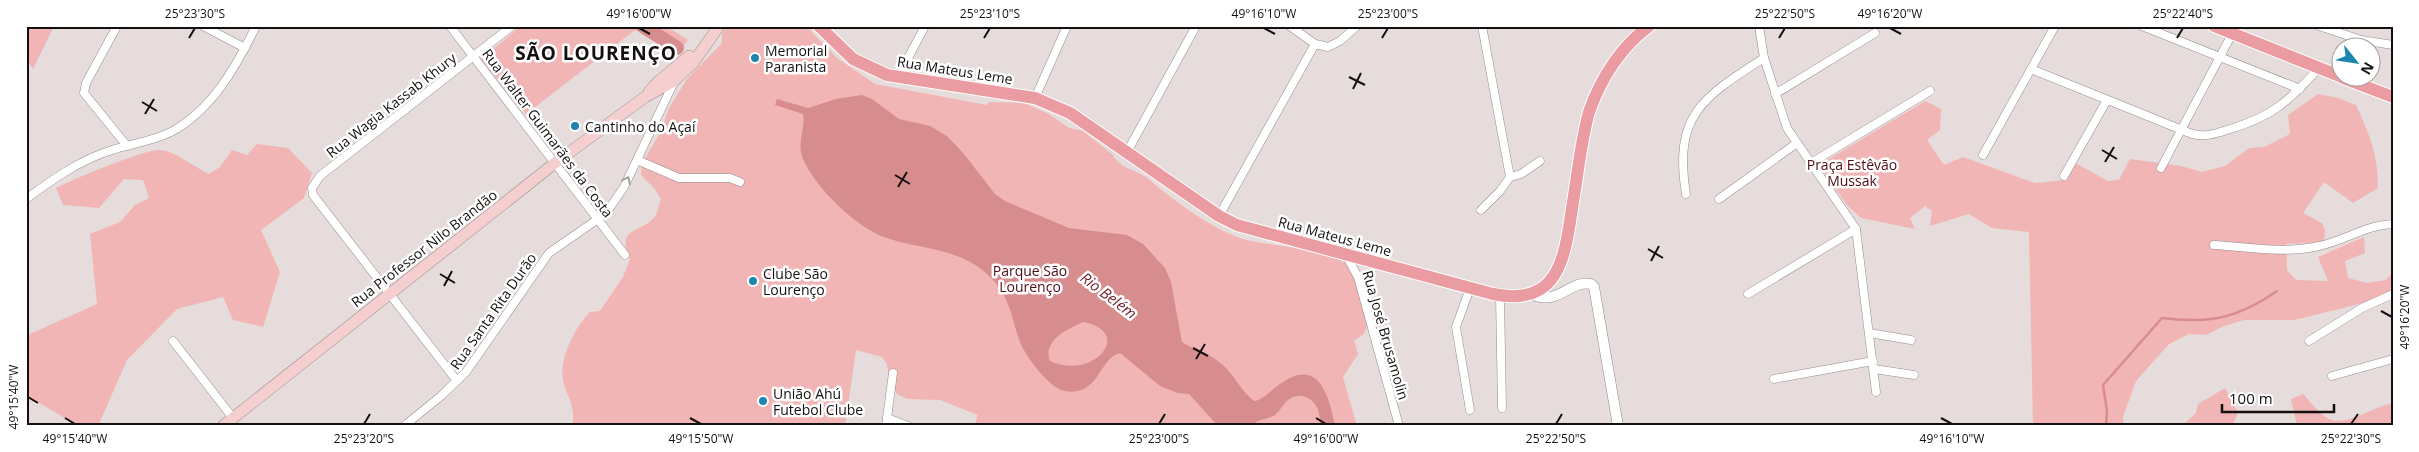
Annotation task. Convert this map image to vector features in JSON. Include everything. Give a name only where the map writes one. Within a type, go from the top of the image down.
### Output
[{"type":"main road","name":"Rua Professor Nilo Brandão","points":[[645,97],[658,82],[691,55],[711,26]]},
{"type":"main road","name":"Rua Professor Nilo Brandão","points":[[223,426],[555,163],[645,97],[674,81],[693,63],[719,26]]},
{"type":"main road","name":"Rua Mateus Leme","points":[[819,26],[844,52],[864,65],[898,77],[1035,98],[1070,113],[1126,154],[1219,216],[1247,228],[1500,296],[1531,294]]},
{"type":"main road","name":"Rua Mateus Leme","points":[[828,26],[864,65]]},
{"type":"main road","points":[[1531,294],[1547,285],[1562,263],[1585,128],[1595,94],[1612,64],[1633,40],[1649,26]]},
{"type":"main road","points":[[2214,26],[2332,73]]},
{"type":"main road","points":[[2370,88],[2393,97]]},
{"type":"street","points":[[117,26],[86,83],[84,93],[127,146]]},
{"type":"street","points":[[203,26],[245,48]]},
{"type":"street","points":[[26,199],[78,164],[170,132],[193,116],[221,86],[245,48],[256,26]]},
{"type":"street","name":"Rua Walter Guimarães da Costa","points":[[450,26],[625,255]]},
{"type":"street","name":"Rua Wagia Kassab Khury","points":[[390,294],[313,194],[312,188],[320,176],[512,26]]},
{"type":"street","points":[[898,77],[925,26]]},
{"type":"street","points":[[1035,98],[1067,26]]},
{"type":"street","points":[[1126,154],[1196,26]]},
{"type":"street","points":[[1290,26],[1322,47],[1334,45],[1358,26]]},
{"type":"street","points":[[1482,26],[1510,177]]},
{"type":"street","points":[[1759,26],[1764,58],[1787,128],[1856,229],[1876,392]]},
{"type":"street","points":[[1983,154],[2055,26]]},
{"type":"street","points":[[2142,26],[2300,89]]},
{"type":"street","points":[[2319,26],[2361,40],[2393,45]]},
{"type":"street","points":[[1775,94],[1875,33]]},
{"type":"street","points":[[2162,168],[2232,34]]},
{"type":"street","points":[[1219,216],[1315,44]]},
{"type":"street","points":[[1686,194],[1682,171],[1682,148],[1694,115],[1708,95],[1764,58]]},
{"type":"street","points":[[2031,69],[2199,136],[2206,136],[2241,126],[2275,111],[2300,89],[2319,68]]},
{"type":"street","name":"Rua Santa Rita Durão","points":[[404,426],[458,381],[479,355],[543,260],[557,247],[598,219],[618,196],[674,81]]},
{"type":"street","points":[[1811,163],[1930,91]]},
{"type":"street","points":[[2064,176],[2107,100]]},
{"type":"street","points":[[1719,199],[1797,143]]},
{"type":"street","points":[[637,160],[680,178],[730,178],[740,182]]},
{"type":"street","points":[[1481,210],[1500,191],[1510,177],[1521,174],[1540,161]]},
{"type":"street","points":[[2214,245],[2307,249],[2321,246],[2372,227],[2393,224]]},
{"type":"street","points":[[1748,294],[1856,229]]},
{"type":"street","name":"Rua José Brusamolin","points":[[1345,253],[1358,277],[1399,426]]},
{"type":"street","points":[[1531,294],[1547,299],[1583,284],[1591,284],[1595,291],[1618,426]]},
{"type":"street","points":[[1470,288],[1456,327],[1470,410]]},
{"type":"street","points":[[390,294],[458,381]]},
{"type":"street","points":[[2309,341],[2362,308],[2393,294]]},
{"type":"street","points":[[1500,296],[1502,408]]},
{"type":"street","points":[[1869,333],[1911,340]]},
{"type":"street","points":[[173,341],[233,418]]},
{"type":"street","points":[[2332,376],[2393,359]]},
{"type":"street","points":[[1774,379],[1873,365],[1914,375]]},
{"type":"street","points":[[893,373],[886,422],[908,426]]},
{"type":"green space","points":[[26,26],[54,26],[33,69],[26,58]]},
{"type":"green space","points":[[521,26],[666,26],[688,40],[677,55],[635,30],[526,114],[481,59]]},
{"type":"green space","name":"Parque São Lourenço","points":[[728,26],[806,26],[837,58],[875,84],[987,105],[989,102],[1024,103],[1047,113],[1069,128],[1083,131],[1125,167],[1146,177],[1170,197],[1209,223],[1235,236],[1261,243],[1317,252],[1344,262],[1361,276],[1368,295],[1369,307],[1369,318],[1366,328],[1362,336],[1354,340],[1358,354],[1343,377],[1357,426],[974,426],[978,415],[940,400],[907,399],[897,394],[889,378],[887,364],[882,357],[856,350],[845,426],[572,426],[573,410],[562,376],[568,346],[584,319],[590,312],[600,311],[623,277],[630,259],[626,248],[628,235],[644,226],[656,215],[661,199],[654,188],[641,175],[642,163],[660,133],[669,108],[687,79],[722,43],[722,33]]},
{"type":"green space","name":"Praça Estêvão Mussak","points":[[2318,94],[2338,98],[2356,105],[2375,155],[2378,188],[2353,203],[2324,182],[2303,213],[2322,223],[2325,231],[2324,242],[2286,244],[2287,270],[2296,280],[2328,281],[2318,257],[2364,237],[2365,253],[2345,261],[2348,278],[2367,283],[2386,280],[2393,272],[2393,287],[2389,293],[2376,300],[2294,320],[2244,320],[2224,326],[2206,335],[2189,334],[2169,344],[2136,381],[2123,417],[2124,426],[2033,426],[2029,232],[1992,228],[1969,214],[1930,226],[1932,211],[1925,206],[1910,218],[1915,229],[1861,218],[1847,205],[1819,165],[1925,101],[1941,109],[1940,130],[1927,140],[1944,165],[1963,157],[2035,183],[2065,180],[2075,163],[2108,181],[2119,180],[2130,159],[2181,166],[2202,172],[2225,166],[2249,148],[2264,147],[2290,134],[2288,115]]},
{"type":"green space","points":[[257,144],[288,148],[312,173],[304,198],[261,230],[280,272],[263,327],[233,320],[223,297],[177,309],[127,360],[98,426],[78,426],[26,395],[26,343],[30,334],[97,304],[90,234],[120,222],[135,205],[149,198],[143,180],[124,179],[99,208],[63,205],[56,188],[126,159],[161,150],[180,157],[209,174],[220,167],[232,150],[247,155]]},
{"type":"green space","points":[[2225,388],[2238,413],[2232,426],[2182,426],[2196,413],[2198,404]]},
{"type":"green space","points":[[2303,394],[2324,416],[2339,421],[2354,418],[2393,403],[2393,426],[2297,426],[2291,399]]},
{"type":"water","points":[[862,95],[872,99],[899,119],[930,126],[947,136],[964,154],[995,194],[1005,201],[1069,228],[1127,235],[1143,244],[1165,268],[1171,282],[1182,342],[1223,365],[1245,393],[1254,401],[1261,399],[1280,384],[1293,377],[1304,375],[1313,377],[1320,383],[1325,392],[1335,426],[1319,426],[1319,412],[1316,406],[1307,397],[1301,396],[1288,400],[1275,415],[1251,426],[1218,426],[1189,394],[1178,393],[1160,386],[1120,353],[1113,356],[1107,362],[1092,383],[1085,388],[1076,391],[1059,389],[1045,378],[1027,355],[1020,342],[1010,308],[1003,293],[980,268],[955,255],[901,242],[875,233],[838,206],[817,182],[801,153],[803,114],[775,105],[777,99],[808,108],[836,99]],"holes":[[[1084,322],[1099,327],[1106,335],[1107,344],[1102,353],[1093,360],[1081,365],[1066,365],[1050,361],[1050,347],[1058,336]]]},
{"type":"waterway","name":"Rio Belém","points":[[643,26],[677,48]]},
{"type":"waterway","points":[[2106,426],[2107,411],[2103,385],[2162,318],[2195,320],[2223,317],[2249,307],[2277,291]]},
{"type":"place","name":"Memorial Paranista","points":[[755,58]]},
{"type":"place","name":"Cantinho do Açaí","points":[[575,126]]},
{"type":"place","name":"Clube São Lourenço","points":[[753,281]]},
{"type":"place","name":"União Ahú Futebol Clube","points":[[763,401]]},
{"type":"district","name":"SÃO LOURENÇO","points":[[596,53]]}]
